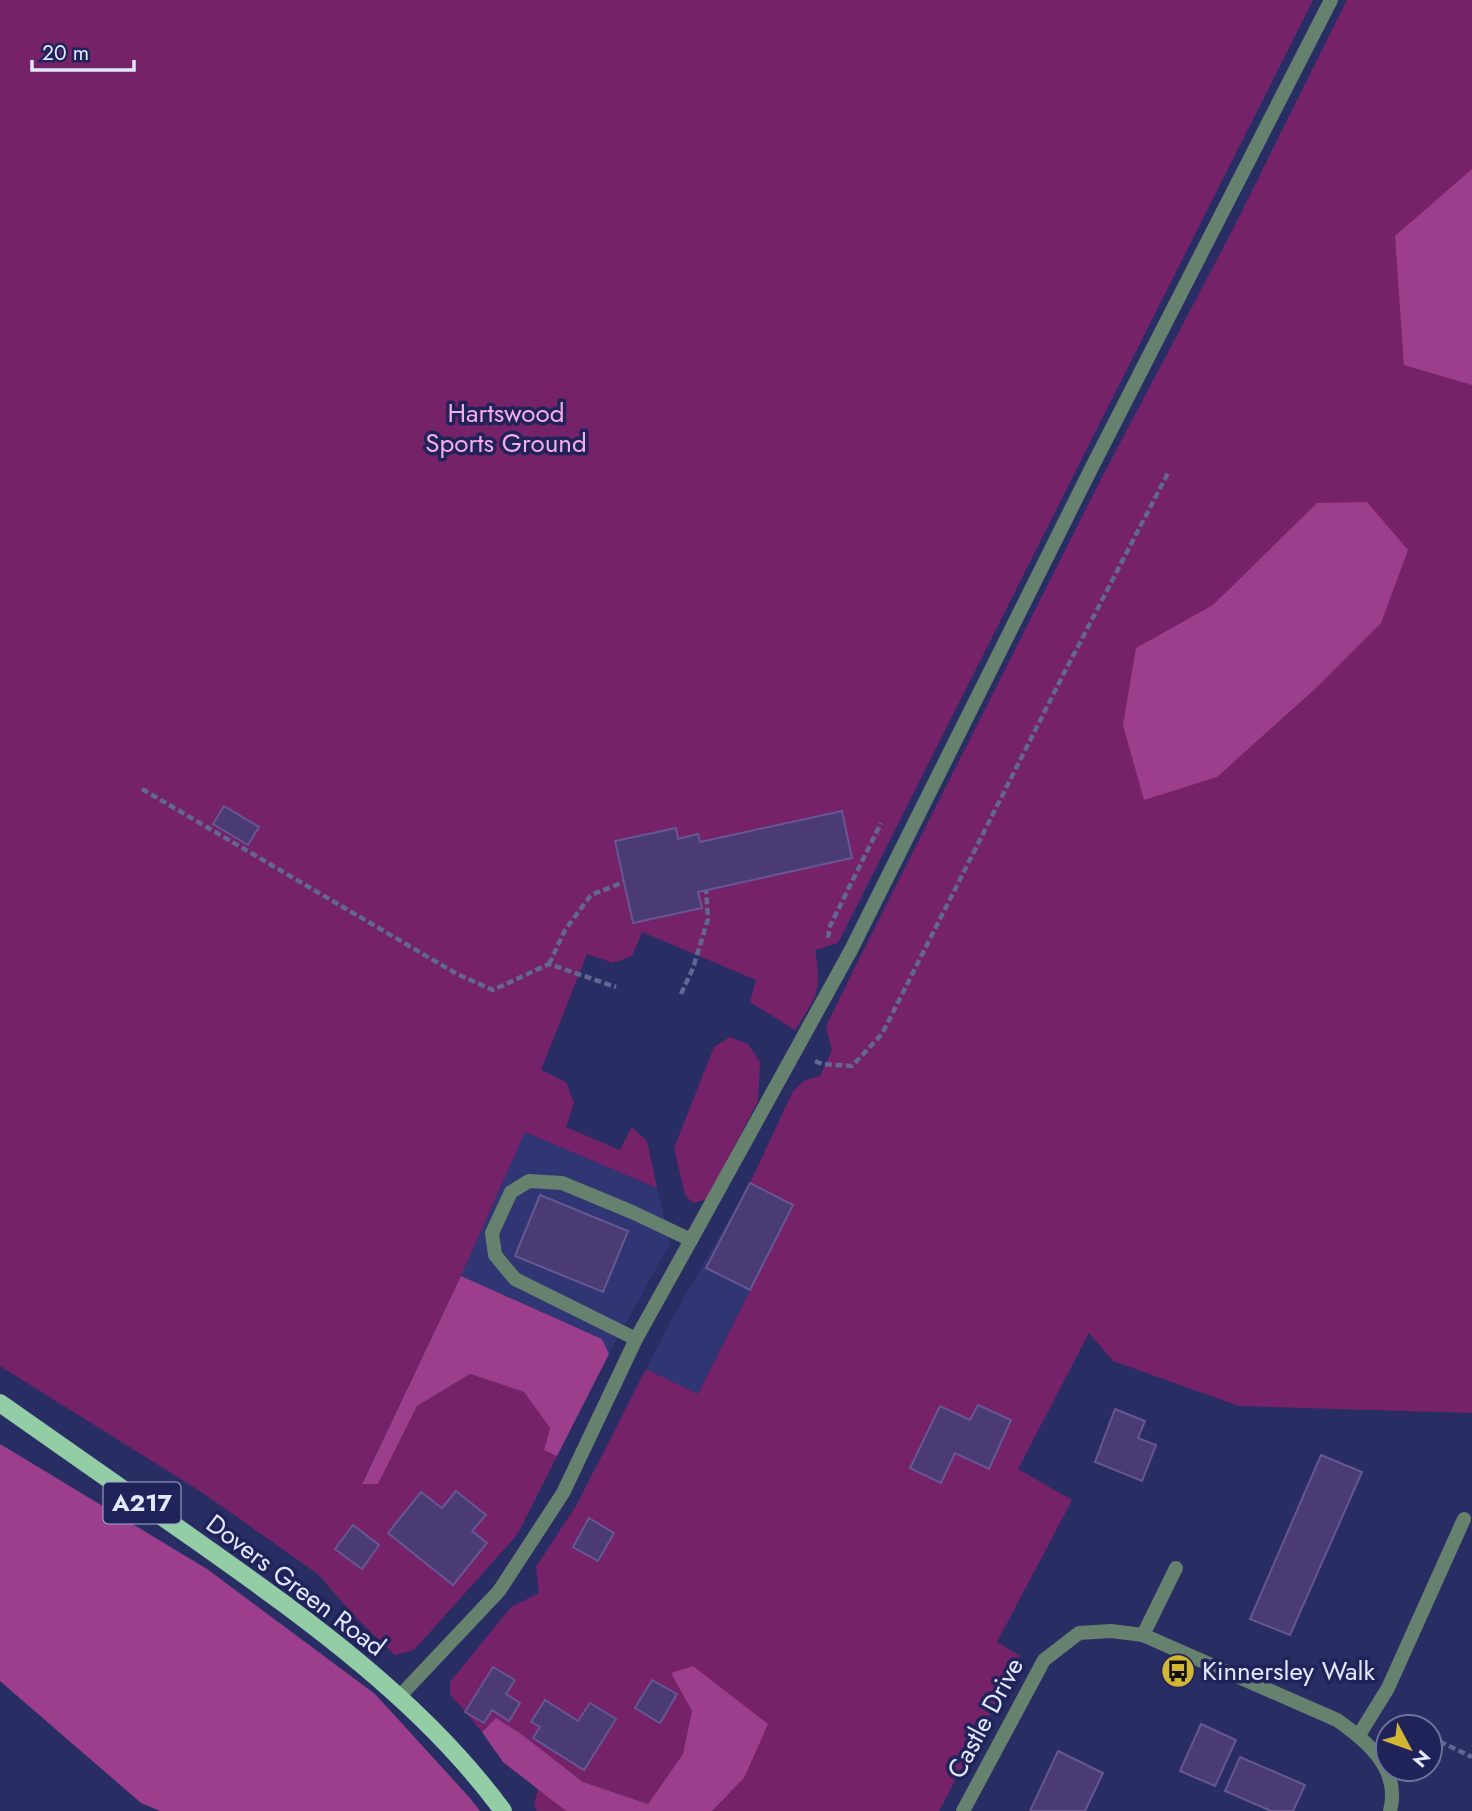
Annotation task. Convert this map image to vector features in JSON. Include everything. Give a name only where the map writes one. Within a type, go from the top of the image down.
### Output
[{"type":"main road","name":"Dovers Green Road","points":[[0,1403],[284,1603],[399,1697],[477,1776],[503,1811]]},
{"type":"street","points":[[399,1697],[499,1591],[563,1493],[636,1339],[851,950],[1092,467],[1331,0]]},
{"type":"street","points":[[636,1339],[515,1279],[495,1255],[492,1233],[511,1192],[529,1181],[562,1183],[691,1240]]},
{"type":"street","points":[[1359,1735],[1388,1688],[1464,1518]]},
{"type":"street","points":[[1143,1635],[1176,1568]]},
{"type":"street","name":"Castle Drive","points":[[962,1811],[1044,1660],[1079,1633],[1111,1630],[1143,1635],[1337,1720],[1359,1735],[1375,1751],[1387,1769],[1393,1802],[1390,1811]]},
{"type":"path","points":[[794,1052],[822,1064],[852,1066],[882,1034],[1169,471]]},
{"type":"path","points":[[142,789],[457,974],[493,990],[549,964],[565,930],[591,895],[624,882]]},
{"type":"path","points":[[681,994],[693,968],[708,919],[706,890]]},
{"type":"path","points":[[549,964],[616,987]]},
{"type":"path","points":[[1444,1744],[1472,1757]]},
{"type":"shaded area","points":[[1472,169],[1472,385],[1404,365],[1395,236]]},
{"type":"shaded area","points":[[1367,502],[1408,550],[1381,623],[1316,688],[1217,777],[1144,800],[1123,725],[1136,648],[1213,605],[1317,503]]},
{"type":"shaded area","points":[[525,1132],[657,1188],[670,1243],[609,1354],[602,1339],[461,1276]]},
{"type":"shaded area","points":[[750,1183],[793,1205],[698,1394],[646,1369]]},
{"type":"shaded area","points":[[461,1276],[602,1339],[609,1354],[557,1456],[544,1450],[550,1428],[524,1392],[470,1374],[417,1406],[378,1484],[362,1484]]},
{"type":"shaded area","points":[[0,1444],[207,1569],[375,1694],[480,1811],[160,1811],[141,1803],[0,1681]]},
{"type":"shaded area","points":[[693,1666],[768,1724],[744,1778],[712,1811],[566,1811],[503,1762],[482,1732],[496,1718],[520,1733],[583,1782],[648,1804],[683,1754],[692,1711],[671,1673]]},
{"type":"green space","name":"Hartswood Sports Ground","points":[[0,0],[1313,0],[838,943],[815,950],[818,975],[816,993],[795,1030],[750,1002],[756,980],[642,932],[632,956],[613,963],[587,954],[541,1070],[566,1082],[574,1103],[566,1127],[620,1150],[632,1127],[647,1141],[657,1188],[525,1132],[461,1276],[362,1483],[378,1484],[417,1406],[470,1374],[524,1392],[550,1428],[544,1450],[557,1456],[517,1535],[414,1650],[395,1655],[353,1615],[319,1575],[200,1491],[0,1366]],"holes":[[[842,811],[852,858],[698,892],[701,908],[633,923],[616,841],[675,828],[678,839],[697,834],[700,842]]]},
{"type":"green space","points":[[1347,0],[1472,0],[1472,1413],[1239,1406],[1113,1361],[1089,1333],[1018,1469],[1072,1500],[997,1642],[1020,1656],[939,1811],[712,1811],[744,1778],[671,1673],[693,1711],[683,1754],[648,1804],[583,1782],[520,1733],[496,1718],[482,1732],[450,1694],[450,1682],[511,1607],[539,1593],[536,1567],[576,1506],[646,1369],[698,1394],[793,1205],[750,1183],[793,1091],[805,1080],[820,1076],[832,1050],[826,1027],[851,975],[1100,481],[1232,231]]},
{"type":"green space","points":[[730,1037],[748,1044],[760,1062],[758,1101],[707,1199],[693,1203],[685,1195],[674,1148],[714,1047]]},
{"type":"green space","points":[[538,1788],[566,1811],[537,1811],[534,1805]]},
{"type":"building","points":[[224,806],[259,827],[248,845],[213,824]]},
{"type":"building","points":[[842,811],[852,858],[698,892],[702,908],[633,923],[615,841],[676,828],[678,839],[698,834],[700,842]]},
{"type":"building","points":[[750,1183],[793,1205],[750,1290],[706,1268]]},
{"type":"building","points":[[540,1195],[628,1231],[603,1292],[515,1256]]},
{"type":"building","points":[[978,1405],[1011,1420],[989,1469],[955,1453],[941,1483],[910,1468],[940,1406],[970,1420]]},
{"type":"building","points":[[1115,1409],[1145,1421],[1138,1438],[1156,1445],[1142,1481],[1095,1462]]},
{"type":"building","points":[[1321,1455],[1362,1472],[1290,1635],[1250,1619]]},
{"type":"building","points":[[456,1491],[486,1515],[472,1531],[487,1543],[453,1585],[388,1533],[421,1492],[442,1508]]},
{"type":"building","points":[[589,1518],[614,1533],[598,1561],[573,1547]]},
{"type":"building","points":[[353,1525],[379,1545],[362,1569],[335,1549]]},
{"type":"building","points":[[493,1667],[515,1680],[506,1694],[520,1703],[509,1721],[492,1710],[484,1723],[465,1712]]},
{"type":"building","points":[[652,1680],[677,1694],[660,1723],[635,1708]]},
{"type":"building","points":[[545,1700],[578,1721],[590,1703],[616,1719],[584,1770],[533,1738],[540,1727],[531,1722]]},
{"type":"building","points":[[1201,1724],[1236,1740],[1215,1786],[1180,1771]]},
{"type":"building","points":[[1058,1751],[1103,1773],[1085,1811],[1030,1811]]},
{"type":"building","points":[[1240,1757],[1305,1785],[1293,1811],[1271,1811],[1225,1791]]},
{"type":"place","name":"Kinnersley Walk","points":[[1178,1671]]}]
